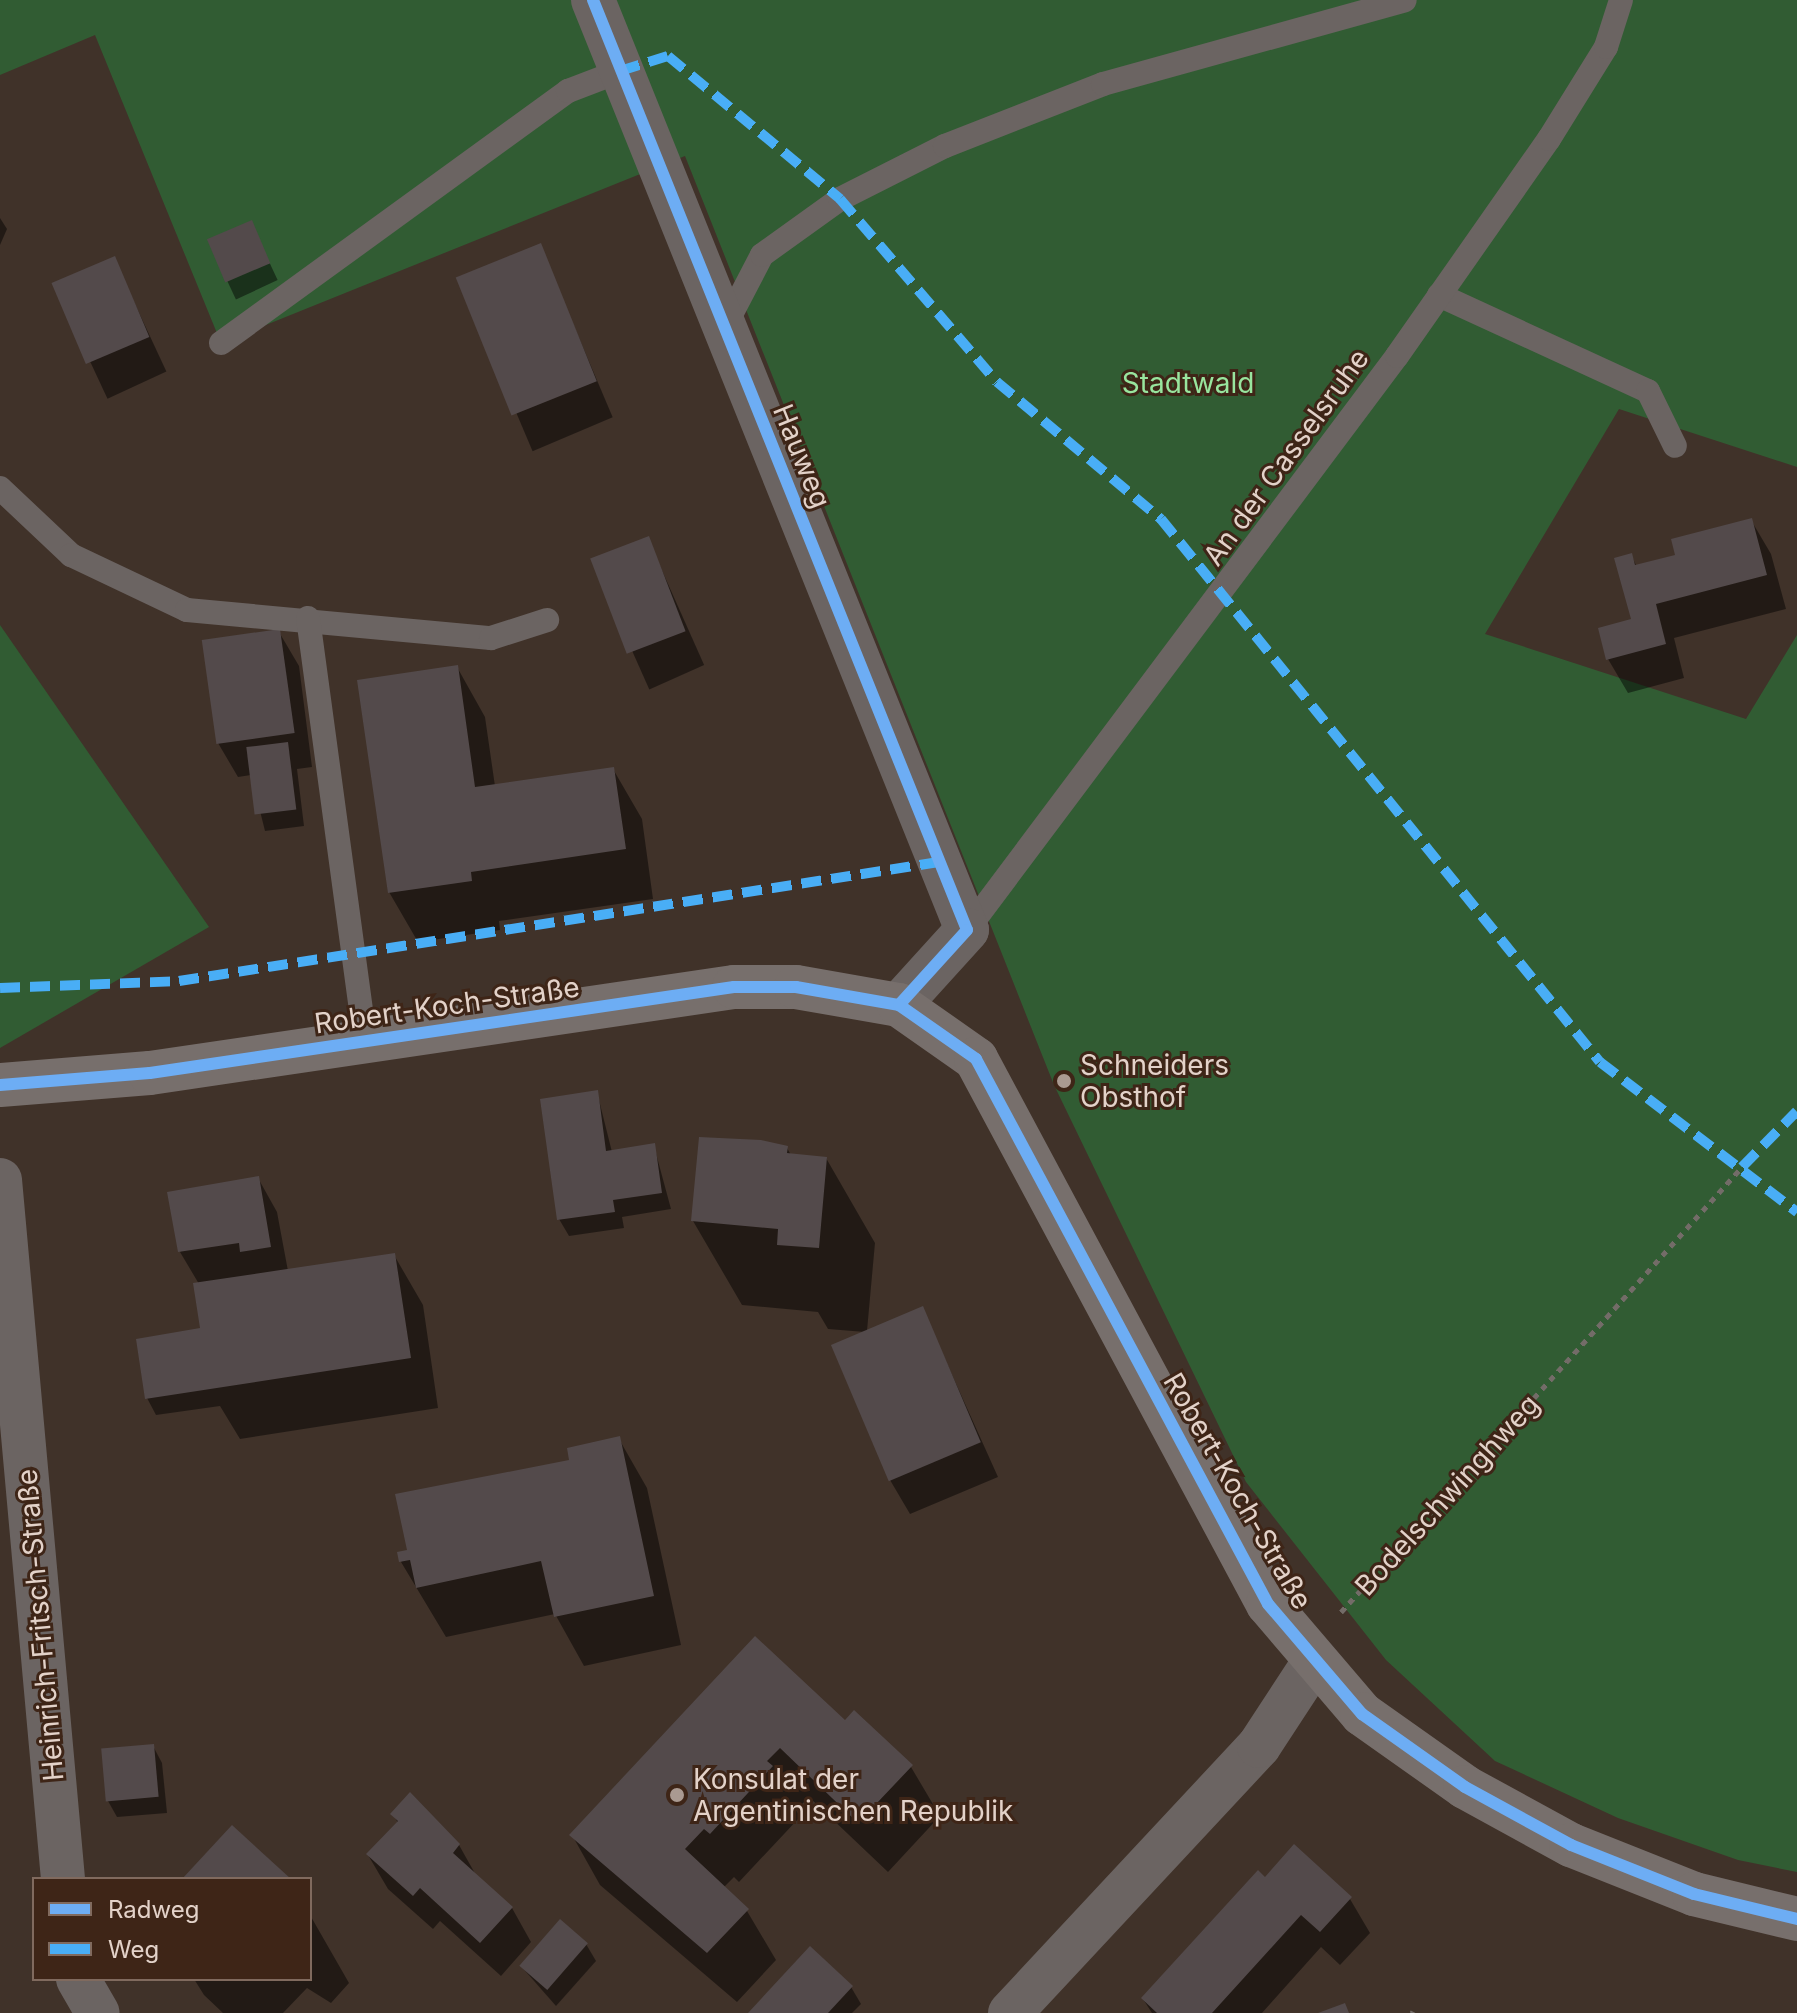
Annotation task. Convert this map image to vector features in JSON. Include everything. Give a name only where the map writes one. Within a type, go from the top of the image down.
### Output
[{"type":"street","name":"Hauweg","points":[[593,0],[967,930]]},
{"type":"street","points":[[899,1005],[967,930]]},
{"type":"street","name":"Robert-Koch-Straße","points":[[0,1085],[150,1073],[734,987],[808,988],[899,1005],[976,1059],[1268,1604],[1314,1662],[1362,1714],[1465,1787],[1571,1845],[1694,1894],[1797,1919]]},
{"type":"street","name":"Heinrich-Fritsch-Straße","points":[[0,1180],[63,1877]]},
{"type":"street","points":[[1016,2011],[1259,1746],[1314,1662]]},
{"type":"street","points":[[79,1981],[98,2013]]},
{"type":"lane","points":[[724,328],[762,255],[840,199],[945,146],[1103,84],[1405,0]]},
{"type":"lane","name":"An der Casselsruhe","points":[[967,930],[1114,742],[1439,295],[1606,47],[1621,0]]},
{"type":"lane","points":[[221,343],[568,91],[620,71]]},
{"type":"lane","points":[[1439,295],[1648,391],[1675,446]]},
{"type":"lane","points":[[0,488],[71,555],[187,610],[308,618],[491,638],[547,620]]},
{"type":"lane","points":[[308,618],[365,1042]]},
{"type":"green space","name":"Stadtwald","points":[[0,0],[1797,0],[1797,467],[1619,409],[1485,634],[1746,719],[1797,635],[1797,1872],[1738,1860],[1618,1818],[1495,1761],[1386,1660],[1246,1482],[1054,1085],[685,156],[221,343],[95,35],[0,75]]},
{"type":"green space","points":[[0,625],[209,927],[0,1048]]},
{"type":"building","points":[[252,220],[270,263],[225,282],[207,239]]},
{"type":"building","points":[[541,243],[597,381],[512,416],[456,277]]},
{"type":"building","points":[[115,256],[149,337],[86,364],[51,283]]},
{"type":"building","points":[[1752,518],[1767,575],[1656,604],[1666,644],[1606,660],[1598,628],[1631,619],[1614,558],[1632,553],[1635,565],[1675,555],[1671,539]]},
{"type":"building","points":[[649,536],[686,631],[627,654],[590,559]]},
{"type":"building","points":[[280,629],[295,733],[216,744],[202,640]]},
{"type":"building","points":[[458,665],[475,787],[614,767],[626,849],[471,872],[472,881],[388,893],[357,680]]},
{"type":"building","points":[[288,742],[296,809],[255,815],[246,747]]},
{"type":"building","points":[[598,1090],[606,1151],[655,1143],[662,1193],[613,1200],[615,1212],[557,1220],[540,1099]]},
{"type":"building","points":[[699,1137],[761,1140],[788,1146],[787,1153],[827,1157],[819,1248],[777,1245],[778,1229],[691,1221]]},
{"type":"building","points":[[259,1176],[271,1247],[240,1252],[239,1243],[178,1252],[167,1192]]},
{"type":"building","points":[[395,1253],[411,1358],[145,1399],[136,1339],[200,1328],[193,1283]]},
{"type":"building","points":[[923,1306],[981,1442],[889,1481],[831,1345]]},
{"type":"building","points":[[620,1436],[654,1596],[554,1617],[541,1561],[416,1588],[410,1560],[399,1562],[397,1552],[407,1550],[395,1494],[569,1460],[567,1448]]},
{"type":"building","name":"Konsulat der Argentinischen Republik","points":[[755,1636],[845,1720],[854,1710],[913,1765],[858,1823],[780,1748],[767,1761],[773,1766],[710,1834],[704,1829],[685,1849],[749,1909],[707,1953],[569,1835]]},
{"type":"building","points":[[154,1744],[159,1797],[106,1801],[101,1749]]},
{"type":"building","points":[[410,1792],[460,1844],[453,1853],[513,1907],[480,1943],[420,1888],[413,1896],[366,1854],[398,1821],[390,1814]]},
{"type":"building","points":[[232,1825],[289,1877],[184,1877]]},
{"type":"building","points":[[1294,1844],[1352,1897],[1320,1932],[1301,1915],[1212,2013],[1157,2013],[1141,1998],[1258,1870],[1265,1877]]},
{"type":"building","points":[[560,1919],[588,1943],[547,1990],[519,1966]]},
{"type":"building","points":[[810,1946],[853,1986],[828,2013],[748,2013]]},
{"type":"building","points":[[1345,2003],[1349,2013],[1318,2013]]},
{"type":"marked path","points":[[620,71],[668,56],[840,199],[997,382],[1161,519],[1600,1062],[1797,1212]]},
{"type":"marked path","points":[[0,988],[179,981],[939,862]]},
{"type":"marked path","points":[[1742,1167],[1797,1111]]},
{"type":"cycle path","points":[[593,0],[967,930],[899,1005]]},
{"type":"cycle path","points":[[0,1085],[150,1073],[734,987],[796,987],[899,1005],[976,1059],[1268,1604],[1362,1714],[1465,1787],[1571,1845],[1694,1894],[1797,1919]]},
{"type":"place","name":"Schneiders Obsthof","points":[[1064,1081]]},
{"type":"place","name":"Konsulat der Argentinischen Republik","points":[[677,1795]]}]
